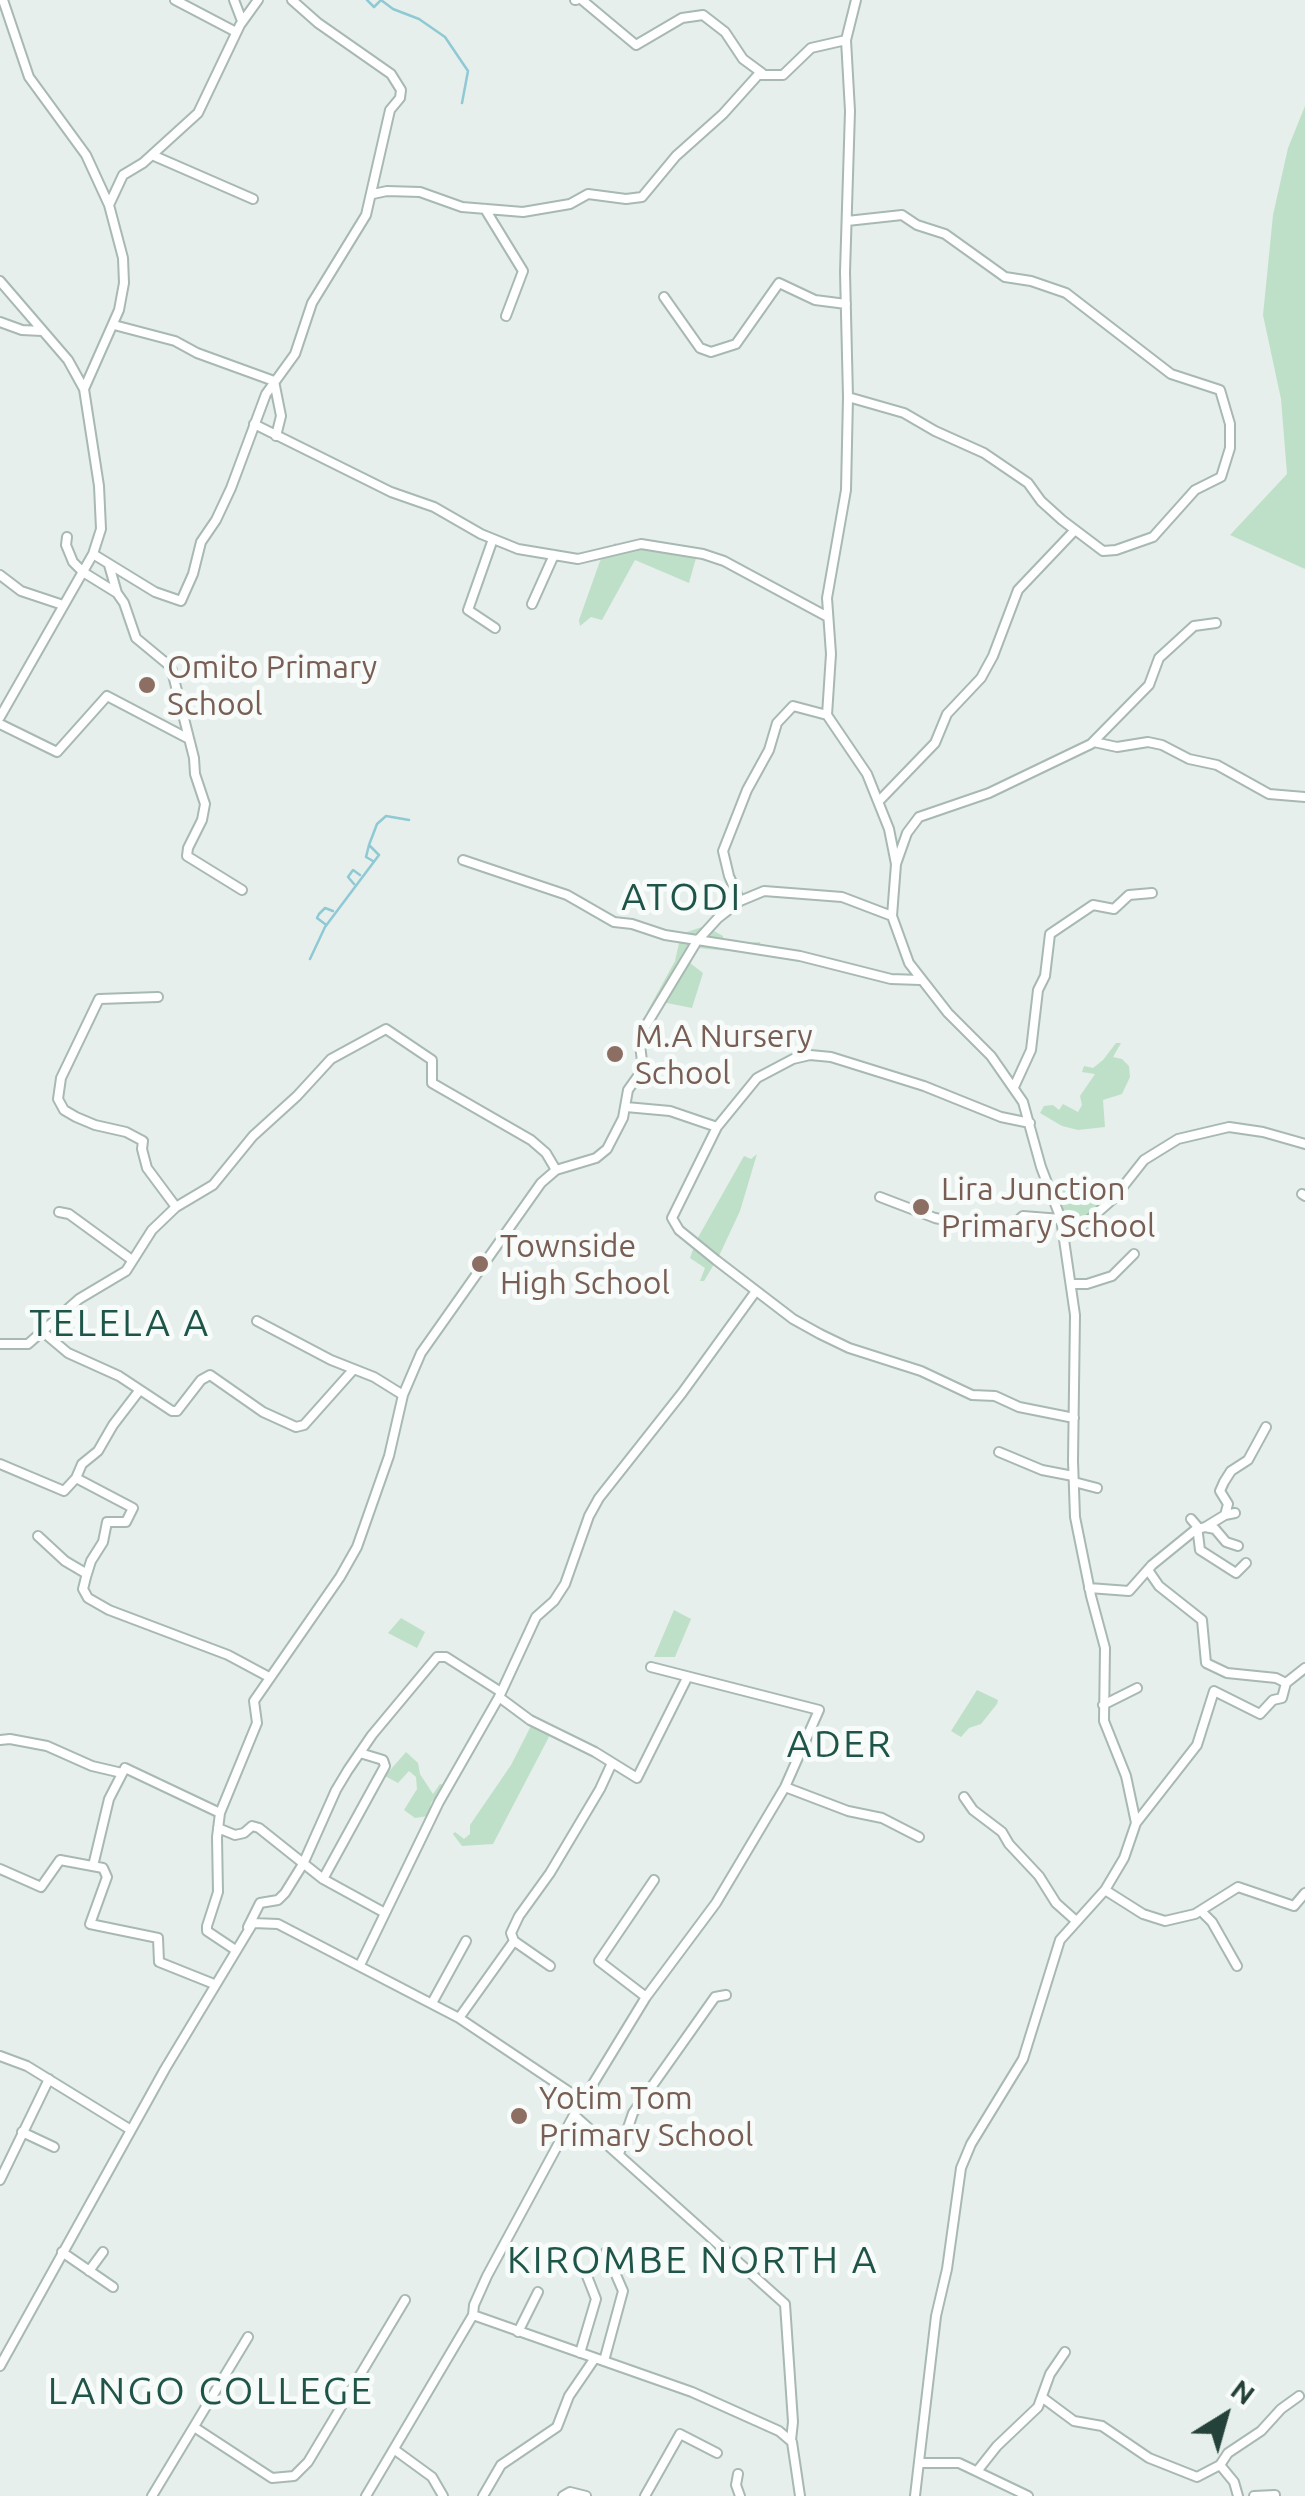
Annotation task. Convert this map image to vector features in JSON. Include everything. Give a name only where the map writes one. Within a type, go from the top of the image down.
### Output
[{"type":"street","points":[[175,0],[236,32]]},
{"type":"street","points":[[234,0],[242,22]]},
{"type":"street","points":[[109,205],[123,176],[198,113],[236,32],[258,0]]},
{"type":"street","points":[[92,554],[155,592],[181,600],[201,542],[232,488],[274,381],[296,354],[312,303],[361,227],[373,194],[390,110],[402,94],[398,83],[389,72],[292,0]]},
{"type":"street","points":[[578,0],[636,45],[682,18],[703,15],[725,32],[745,61],[763,73],[783,75],[811,48],[846,40]]},
{"type":"street","points":[[856,0],[846,40],[850,111],[846,497],[826,616],[831,654],[827,715],[862,766],[879,802],[896,864]]},
{"type":"street","points":[[5,2],[29,78],[47,106],[76,138],[109,205],[125,272],[114,325],[84,389]]},
{"type":"street","points":[[373,194],[420,192],[457,206],[540,211],[572,203],[588,194],[642,197],[676,156],[763,73]]},
{"type":"street","points":[[152,155],[253,200]]},
{"type":"street","points":[[486,209],[523,271],[506,316]]},
{"type":"street","points":[[847,220],[898,214],[939,231],[1004,277],[1066,293],[1170,374],[1220,390],[1231,435],[1221,477],[1196,490],[1153,537],[1103,551],[1041,501],[1028,483],[984,452],[895,409],[848,397]]},
{"type":"street","points":[[0,281],[68,360],[84,389],[101,516],[92,554],[0,720],[58,752],[107,696],[189,739]]},
{"type":"street","points":[[664,297],[700,348],[711,352],[736,344],[778,283],[815,300],[846,304]]},
{"type":"street","points":[[0,322],[22,330],[42,331]]},
{"type":"street","points":[[114,325],[181,344],[274,381]]},
{"type":"street","points":[[274,381],[280,407],[276,436]]},
{"type":"street","points":[[254,424],[391,492],[434,507],[518,548],[578,560],[641,544],[703,554],[720,559],[826,616]]},
{"type":"street","points":[[879,802],[936,743],[946,714],[981,678],[994,656],[1018,590],[1075,530]]},
{"type":"street","points":[[68,537],[69,556],[83,572],[116,593],[136,638],[172,670],[194,774],[205,804],[187,856],[242,890]]},
{"type":"street","points":[[493,539],[468,610],[495,628]]},
{"type":"street","points":[[532,604],[554,555]]},
{"type":"street","points":[[109,565],[116,593]]},
{"type":"street","points":[[0,575],[21,591],[63,605]]},
{"type":"street","points":[[1136,1823],[1126,1776],[1104,1721],[1106,1648],[1077,1528],[1076,1330],[1065,1236],[1040,1167],[1030,1123],[1014,1087],[982,1045],[920,980],[903,949],[892,916],[896,864],[908,831],[922,814],[959,806],[1094,742],[1149,685],[1160,658],[1194,626],[1216,623]]},
{"type":"street","points":[[740,901],[723,851],[777,723],[793,706],[827,715]]},
{"type":"street","points":[[1094,742],[1117,747],[1148,742],[1162,745],[1189,759],[1217,765],[1268,794],[1305,797]]},
{"type":"street","points":[[463,860],[567,896],[614,922],[697,941],[800,956],[891,979],[920,980]]},
{"type":"street","points":[[234,1950],[207,1931],[218,1892],[220,1813],[257,1723],[254,1700],[357,1547],[389,1456],[403,1395],[424,1348],[464,1296],[527,1200],[556,1170],[602,1154],[618,1132],[628,1092],[643,1069],[639,1037],[697,941],[740,901],[764,891],[821,893],[892,916]]},
{"type":"street","points":[[1014,1087],[1031,1050],[1050,934],[1093,905],[1113,910],[1130,895],[1152,893]]},
{"type":"street","points":[[158,997],[99,999],[61,1078],[58,1099],[64,1110],[76,1117],[143,1141],[148,1168],[176,1207]]},
{"type":"street","points":[[0,1344],[24,1345],[79,1299],[126,1271],[147,1236],[176,1207],[213,1185],[253,1136],[337,1054],[386,1029],[432,1060],[432,1083],[531,1140],[546,1153],[556,1170]]},
{"type":"street","points":[[1030,1123],[1001,1117],[831,1056],[810,1055],[785,1061],[756,1078],[718,1127],[674,1210],[672,1221],[793,1319],[849,1348],[921,1371],[972,1395],[995,1396],[1019,1407],[1074,1418]]},
{"type":"street","points":[[626,1107],[670,1111],[718,1127]]},
{"type":"street","points":[[1065,1236],[1079,1229],[1114,1198],[1144,1160],[1178,1138],[1229,1127],[1305,1144]]},
{"type":"street","points":[[880,1197],[935,1218],[1005,1232],[1023,1216],[1060,1220]]},
{"type":"street","points":[[59,1212],[69,1214],[132,1260]]},
{"type":"street","points":[[1072,1284],[1112,1276],[1134,1254]]},
{"type":"street","points":[[360,1965],[439,1802],[500,1694],[536,1617],[554,1602],[564,1584],[600,1498],[756,1291]]},
{"type":"street","points":[[257,1322],[374,1377],[403,1395]]},
{"type":"street","points":[[43,1332],[68,1353],[119,1376],[164,1408],[175,1411],[210,1375],[255,1407],[298,1428],[353,1370]]},
{"type":"street","points":[[0,1464],[60,1492],[98,1451],[138,1391]]},
{"type":"street","points":[[1225,1514],[1228,1504],[1220,1491],[1223,1484],[1231,1472],[1248,1460],[1266,1427]]},
{"type":"street","points":[[999,1452],[1097,1488]]},
{"type":"street","points":[[76,1478],[134,1508],[126,1522],[107,1522],[103,1542],[87,1574],[84,1589],[88,1598],[109,1610],[228,1655],[269,1677]]},
{"type":"street","points":[[1089,1588],[1130,1592],[1197,1525],[1236,1512]]},
{"type":"street","points":[[1197,1525],[1215,1530],[1226,1542],[1238,1546]]},
{"type":"street","points":[[1197,1525],[1200,1550],[1236,1573],[1246,1563]]},
{"type":"street","points":[[38,1536],[65,1561],[87,1574]]},
{"type":"street","points":[[1148,1570],[1159,1586],[1202,1620],[1206,1663],[1227,1673],[1274,1677],[1286,1684]]},
{"type":"street","points":[[0,2366],[260,1903],[281,1898],[303,1864],[336,1790],[360,1752],[437,1657],[446,1657],[530,1720],[638,1778],[686,1678]]},
{"type":"street","points":[[366,2496],[443,2361],[474,2315],[474,2305],[487,2276],[574,2115],[646,1997],[716,1903],[785,1787],[818,1710],[651,1667]]},
{"type":"street","points":[[915,2496],[936,2316],[947,2269],[961,2168],[971,2144],[1023,2059],[1054,1953],[1063,1934],[1105,1890],[1124,1858],[1136,1823],[1197,1745],[1214,1691],[1260,1714],[1273,1700],[1282,1698],[1286,1684],[1305,1668]]},
{"type":"street","points":[[1103,1705],[1137,1688]]},
{"type":"street","points":[[0,1740],[10,1738],[47,1746],[92,1766],[122,1773]]},
{"type":"street","points":[[323,1880],[386,1764],[360,1752]]},
{"type":"street","points":[[550,1966],[514,1941],[512,1930],[600,1790],[612,1763]]},
{"type":"street","points":[[93,1866],[109,1799],[125,1768],[220,1813]]},
{"type":"street","points":[[785,1787],[848,1811],[882,1818],[919,1837]]},
{"type":"street","points":[[964,1797],[973,1810],[1002,1832],[1052,1898],[1075,1920]]},
{"type":"street","points":[[218,1828],[235,1834],[254,1826],[323,1880],[385,1913]]},
{"type":"street","points":[[0,1869],[20,1875],[40,1888],[60,1860],[106,1870],[108,1874],[90,1924],[158,1938],[160,1962],[214,1984]]},
{"type":"street","points":[[646,1997],[598,1962],[654,1880]]},
{"type":"street","points":[[1105,1890],[1156,1920],[1176,1920],[1200,1911],[1238,1887],[1294,1906],[1305,1892]]},
{"type":"street","points":[[1200,1911],[1212,1922],[1237,1966]]},
{"type":"street","points":[[248,1927],[259,1921],[278,1924],[360,1965],[459,2018],[583,2102]]},
{"type":"street","points":[[432,2004],[466,1941]]},
{"type":"street","points":[[459,2018],[514,1941]]},
{"type":"street","points":[[619,2154],[632,2113],[714,1998],[726,1996]]},
{"type":"street","points":[[0,2056],[49,2080],[131,2130]]},
{"type":"street","points":[[0,2180],[49,2080]]},
{"type":"street","points":[[574,2115],[784,2304],[791,2440],[800,2496]]},
{"type":"street","points":[[22,2132],[54,2147]]},
{"type":"street","points":[[62,2252],[113,2287]]},
{"type":"street","points":[[89,2271],[103,2252]]},
{"type":"street","points":[[483,2496],[501,2465],[556,2427],[569,2396],[600,2360],[624,2291],[606,2252]]},
{"type":"street","points":[[580,2353],[596,2299],[587,2276]]},
{"type":"street","points":[[518,2332],[538,2292]]},
{"type":"street","points":[[194,2428],[272,2478],[294,2476],[308,2462],[404,2300]]},
{"type":"street","points":[[474,2315],[709,2399],[773,2427],[791,2440]]},
{"type":"street","points":[[152,2496],[248,2337]]},
{"type":"street","points":[[978,2470],[1043,2398],[1048,2378],[1065,2352]]},
{"type":"street","points":[[1043,2398],[1074,2420],[1102,2426],[1149,2458],[1199,2476],[1220,2465],[1228,2453],[1299,2396]]},
{"type":"street","points":[[645,2496],[680,2434],[717,2453]]},
{"type":"street","points":[[395,2450],[432,2478],[443,2496]]},
{"type":"street","points":[[921,2464],[952,2461],[1028,2496]]},
{"type":"street","points":[[1220,2465],[1234,2482],[1238,2496]]},
{"type":"street","points":[[738,2474],[740,2496]]},
{"type":"street","points":[[563,2496],[568,2492],[586,2496]]},
{"type":"street","points":[[1254,2496],[1275,2496]]},
{"type":"green space","points":[[1305,106],[1305,569],[1230,535],[1287,474],[1281,399],[1263,315],[1273,215],[1288,148]]},
{"type":"green space","points":[[638,539],[698,551],[689,583],[635,560],[602,620],[591,617],[580,626],[600,561],[615,543],[628,549]]},
{"type":"green space","points":[[705,926],[723,936],[723,940],[738,944],[760,942],[761,954],[698,948],[690,963],[703,973],[692,1008],[657,1001],[647,1012],[675,961],[681,934]]},
{"type":"green space","points":[[1116,1043],[1121,1043],[1113,1057],[1129,1066],[1130,1077],[1122,1094],[1103,1100],[1105,1127],[1078,1130],[1040,1113],[1044,1106],[1053,1105],[1059,1110],[1063,1104],[1078,1112],[1082,1105],[1080,1096],[1095,1074],[1082,1072],[1084,1066],[1093,1068]]},
{"type":"green space","points":[[757,1154],[740,1211],[719,1256],[704,1281],[700,1281],[705,1268],[690,1258],[696,1241],[744,1156],[751,1159]]},
{"type":"green space","points":[[1088,1183],[1108,1193],[1109,1199],[1069,1228],[1056,1189],[1071,1186],[1080,1191]]},
{"type":"green space","points":[[674,1610],[691,1619],[675,1657],[654,1657]]},
{"type":"green space","points":[[401,1618],[425,1632],[417,1648],[388,1633]]},
{"type":"green space","points":[[977,1690],[998,1700],[997,1704],[981,1724],[969,1728],[961,1737],[951,1731]]},
{"type":"green space","points":[[533,1722],[551,1733],[493,1844],[462,1846],[453,1834],[464,1839],[470,1834],[470,1825],[511,1765]]},
{"type":"green space","points":[[406,1752],[418,1763],[433,1794],[440,1784],[445,1785],[431,1803],[428,1816],[415,1818],[404,1810],[417,1789],[416,1777],[409,1771],[398,1783],[385,1776]]},
{"type":"waterway","points":[[367,0],[374,7],[381,0],[445,37],[468,71],[462,103]]},
{"type":"waterway","points":[[310,959],[325,927],[379,855],[369,845],[377,824],[386,816],[409,820]]},
{"type":"waterway","points":[[369,845],[366,857],[373,861]]},
{"type":"waterway","points":[[354,884],[348,877],[353,870],[360,875]]},
{"type":"waterway","points":[[325,924],[317,918],[319,914],[325,908],[333,911]]},
{"type":"place","name":"Omito Primary School","points":[[147,685]]},
{"type":"place","name":"M.A Nursery School","points":[[615,1054]]},
{"type":"place","name":"Lira Junction Primary School","points":[[921,1207]]},
{"type":"place","name":"Townside High School","points":[[480,1264]]},
{"type":"place","name":"Yotim Tom Primary School","points":[[519,2116]]},
{"type":"district","name":"ATODI","points":[[682,897]]},
{"type":"district","name":"TELELA A","points":[[120,1323]]},
{"type":"district","name":"ADER","points":[[840,1744]]},
{"type":"district","name":"KIROMBE NORTH A","points":[[693,2260]]},
{"type":"district","name":"LANGO COLLEGE","points":[[211,2391]]}]
